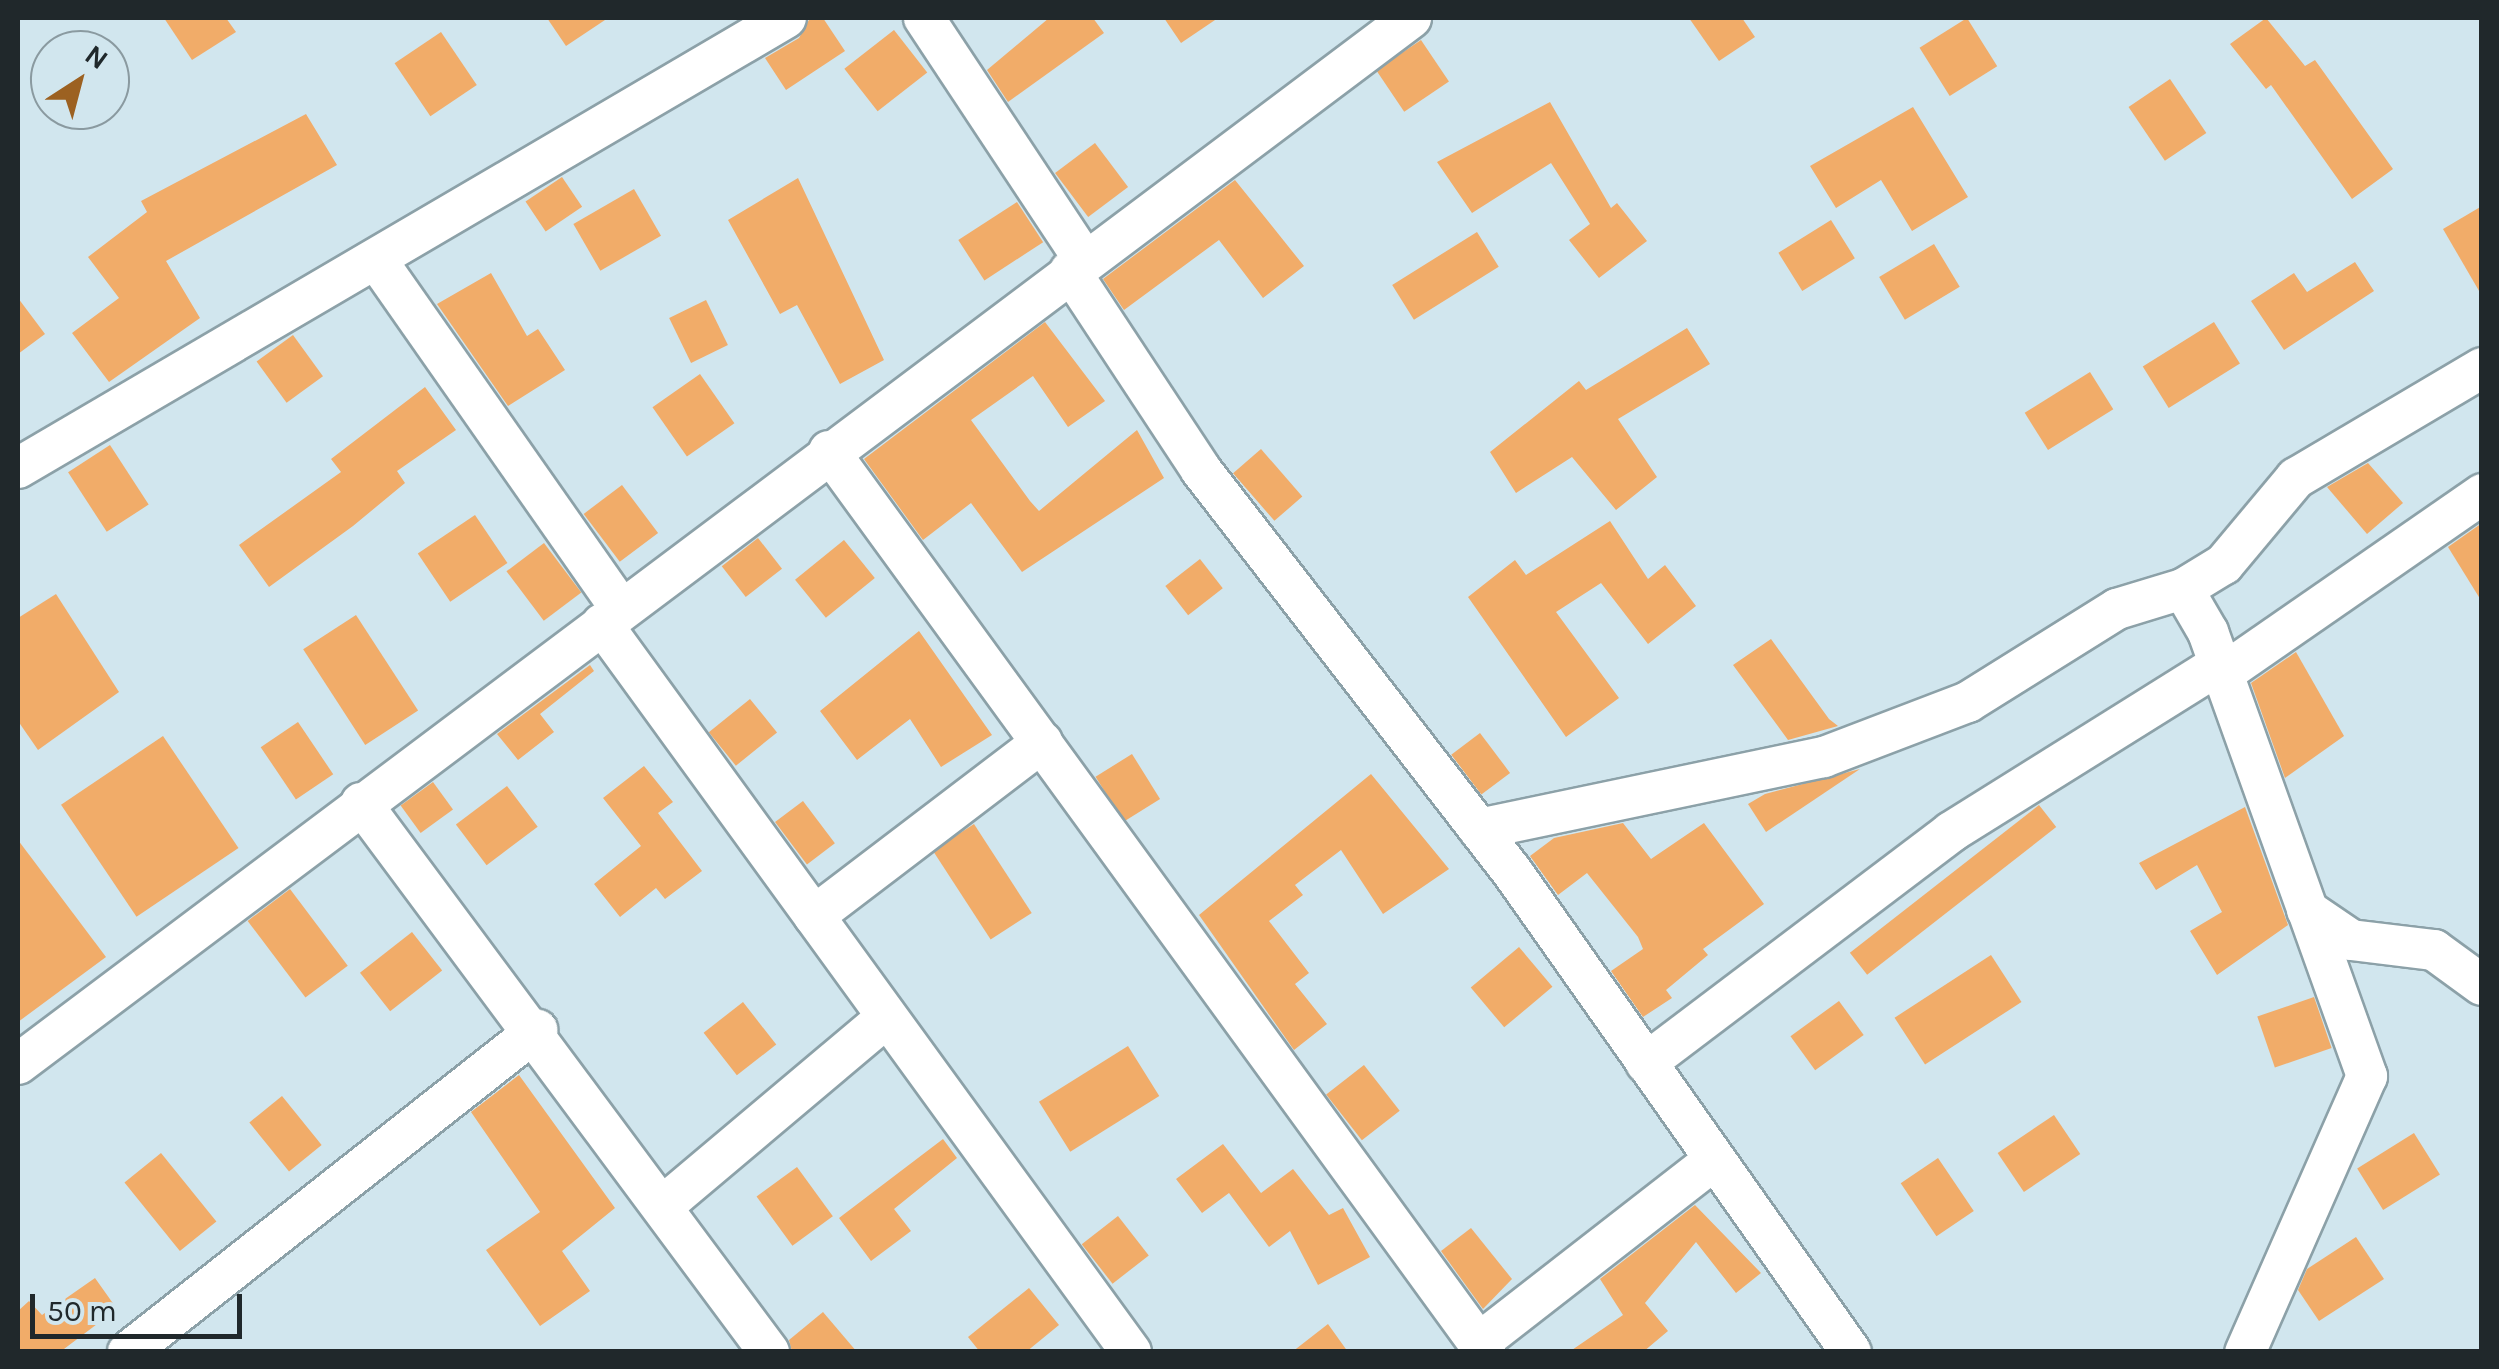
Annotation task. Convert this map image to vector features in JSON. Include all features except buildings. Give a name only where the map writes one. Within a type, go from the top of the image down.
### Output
[{"type":"street","points":[[18,468],[378,262],[786,18]]},
{"type":"street","points":[[924,18],[1200,470],[1478,828],[1851,1352]]},
{"type":"street","points":[[18,1064],[828,451],[1411,18]]},
{"type":"street","points":[[378,262],[814,916],[1130,1352]]},
{"type":"street","points":[[1478,828],[1892,737],[1968,702],[2117,609],[2184,589],[2224,564],[2296,478],[2482,368]]},
{"type":"street","points":[[828,451],[1482,1347],[1714,1160]]},
{"type":"street","points":[[1646,1063],[1951,832],[2215,658],[2482,494]]},
{"type":"street","points":[[2215,658],[2224,564]]},
{"type":"street","points":[[2184,589],[2215,658],[2366,1087],[2246,1352]]},
{"type":"street","points":[[814,916],[1042,742]]},
{"type":"street","points":[[361,803],[538,1030],[770,1352]]},
{"type":"street","points":[[2306,910],[2351,940],[2434,950],[2482,984]]},
{"type":"street","points":[[664,1205],[886,1018]]},
{"type":"street","points":[[128,1352],[538,1030]]}]
